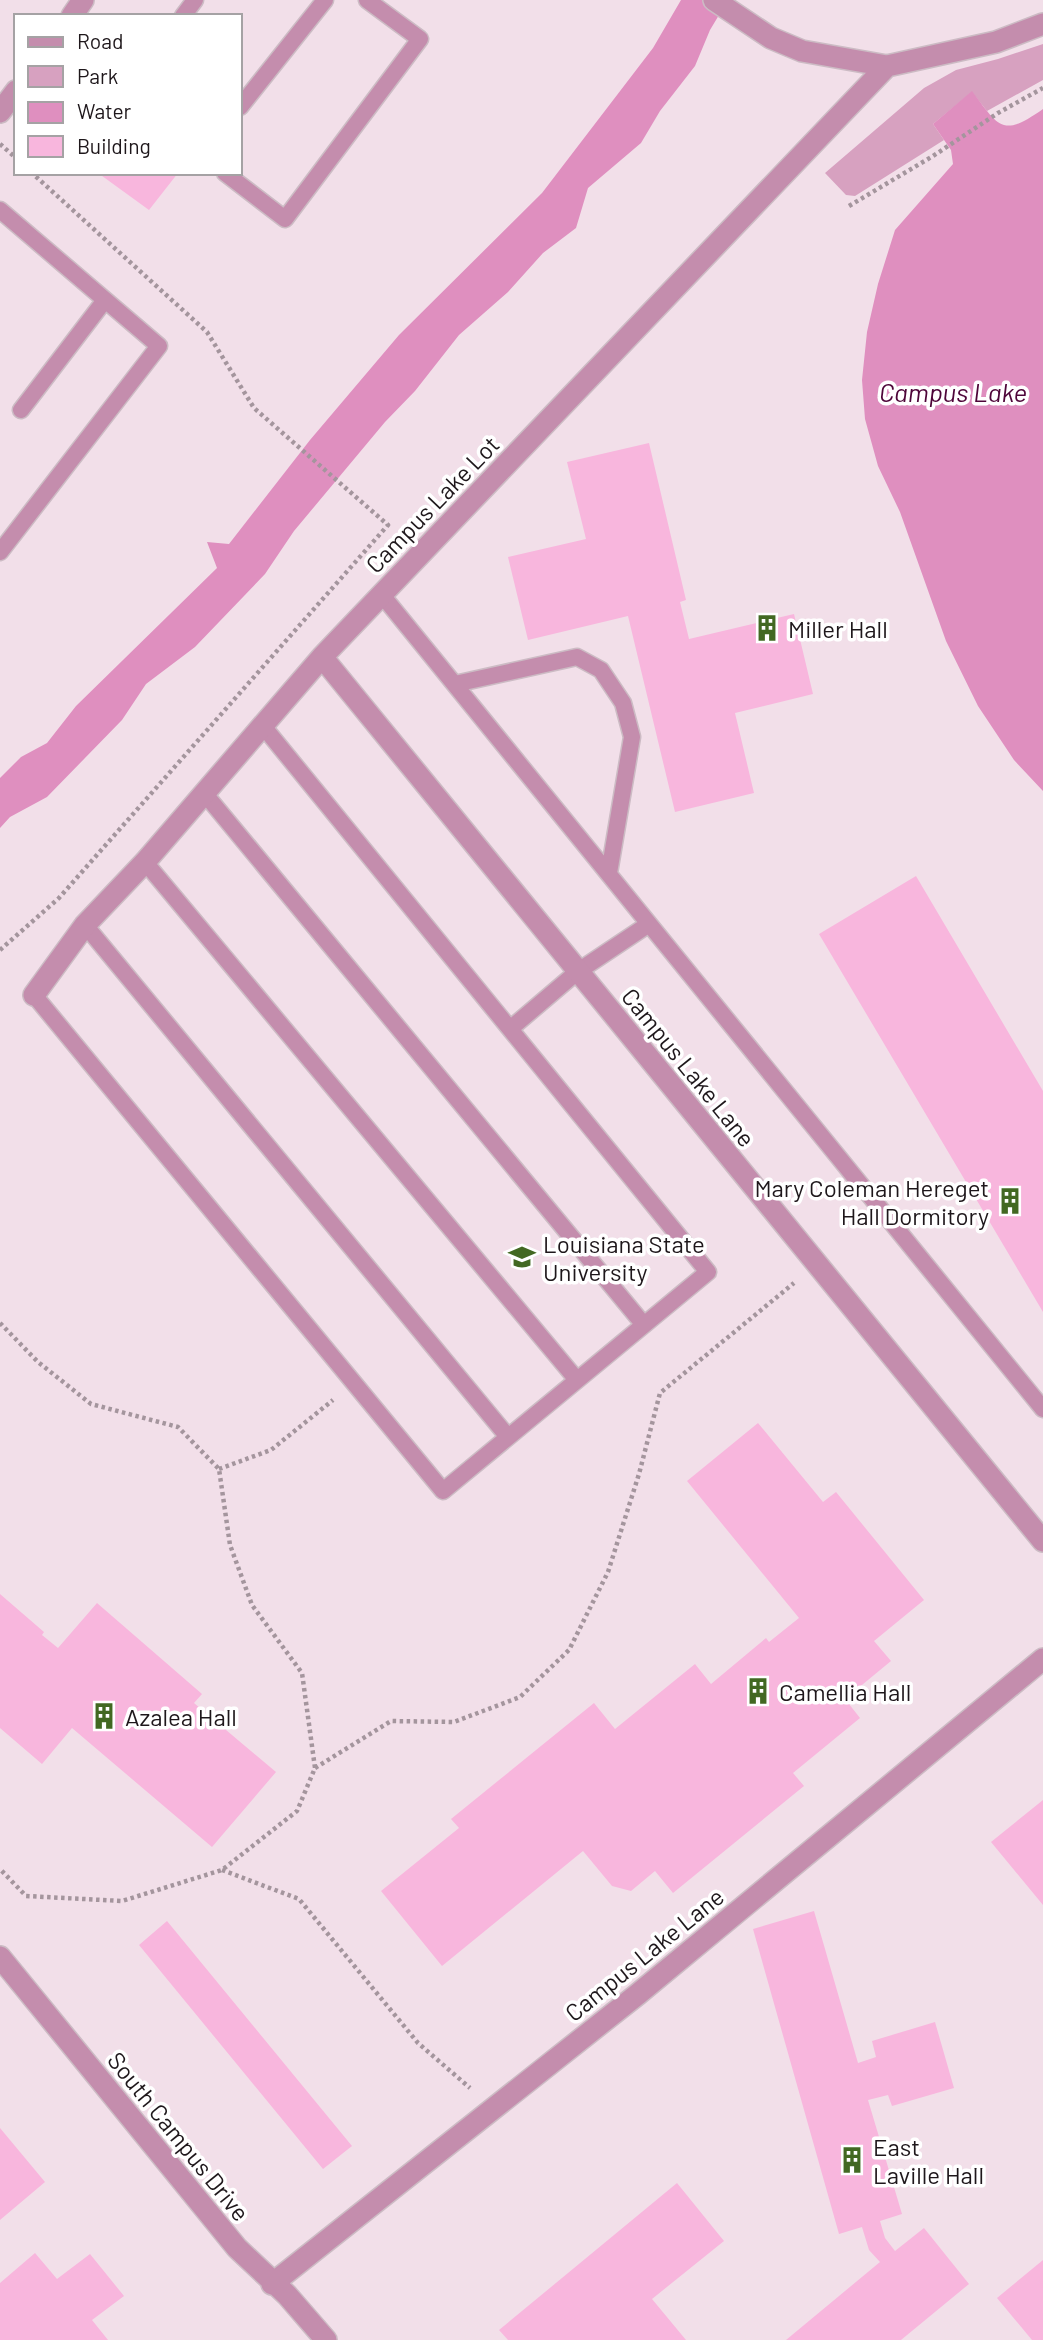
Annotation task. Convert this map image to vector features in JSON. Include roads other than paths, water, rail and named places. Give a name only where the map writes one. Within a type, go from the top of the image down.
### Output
[{"type":"street","points":[[714,0],[771,38],[802,51],[887,66],[996,42],[1043,24]]},
{"type":"street","name":"Campus Lake Lot","points":[[34,995],[85,925],[145,862],[323,657],[887,66]]},
{"type":"street","points":[[0,112],[14,94]]},
{"type":"street","name":"Campus Lake Lane","points":[[323,657],[1043,1541]]},
{"type":"street","name":"Campus Lake Lane","points":[[272,2284],[638,1994],[1043,1659]]},
{"type":"street","name":"South Campus Drive","points":[[0,1957],[237,2248],[272,2284],[287,2295],[326,2340]]},
{"type":"lane","points":[[242,104],[324,0]]},
{"type":"lane","points":[[228,175],[285,219],[420,39],[367,0]]},
{"type":"lane","points":[[0,210],[159,346],[0,552]]},
{"type":"lane","points":[[21,410],[105,300]]},
{"type":"lane","points":[[383,595],[1043,1409]]},
{"type":"lane","points":[[455,684],[577,657],[601,670],[623,703],[632,737],[609,873]]},
{"type":"lane","points":[[34,995],[443,1490],[708,1272],[263,726]]},
{"type":"lane","points":[[205,794],[644,1325]]},
{"type":"lane","points":[[145,862],[577,1380]]},
{"type":"lane","points":[[510,1029],[577,972],[649,924]]},
{"type":"lane","points":[[85,925],[508,1437]]},
{"type":"water","points":[[681,0],[728,0],[710,30],[695,66],[660,111],[641,143],[588,188],[576,228],[543,253],[508,292],[459,335],[415,391],[385,422],[294,531],[265,574],[195,647],[146,684],[122,720],[47,797],[10,817],[0,828],[0,778],[21,757],[47,743],[76,706],[217,568],[207,542],[229,544],[310,440],[399,335],[542,193],[653,48]]},
{"type":"water","name":"Campus Lake","points":[[972,91],[989,113],[1002,124],[1010,126],[1043,109],[1043,791],[1014,760],[978,706],[946,641],[900,512],[878,466],[865,419],[862,380],[867,332],[895,230],[953,164],[951,150],[933,124]]},
{"type":"place","name":"Miller Hall","points":[[767,628]]},
{"type":"place","name":"Mary Coleman Hereget Hall Dormitory","points":[[1010,1201]]},
{"type":"place","name":"Louisiana State University","points":[[522,1257]]},
{"type":"place","name":"Camellia Hall","points":[[758,1691]]},
{"type":"place","name":"Azalea Hall","points":[[104,1716]]},
{"type":"place","name":"East Laville Hall","points":[[852,2160]]}]
